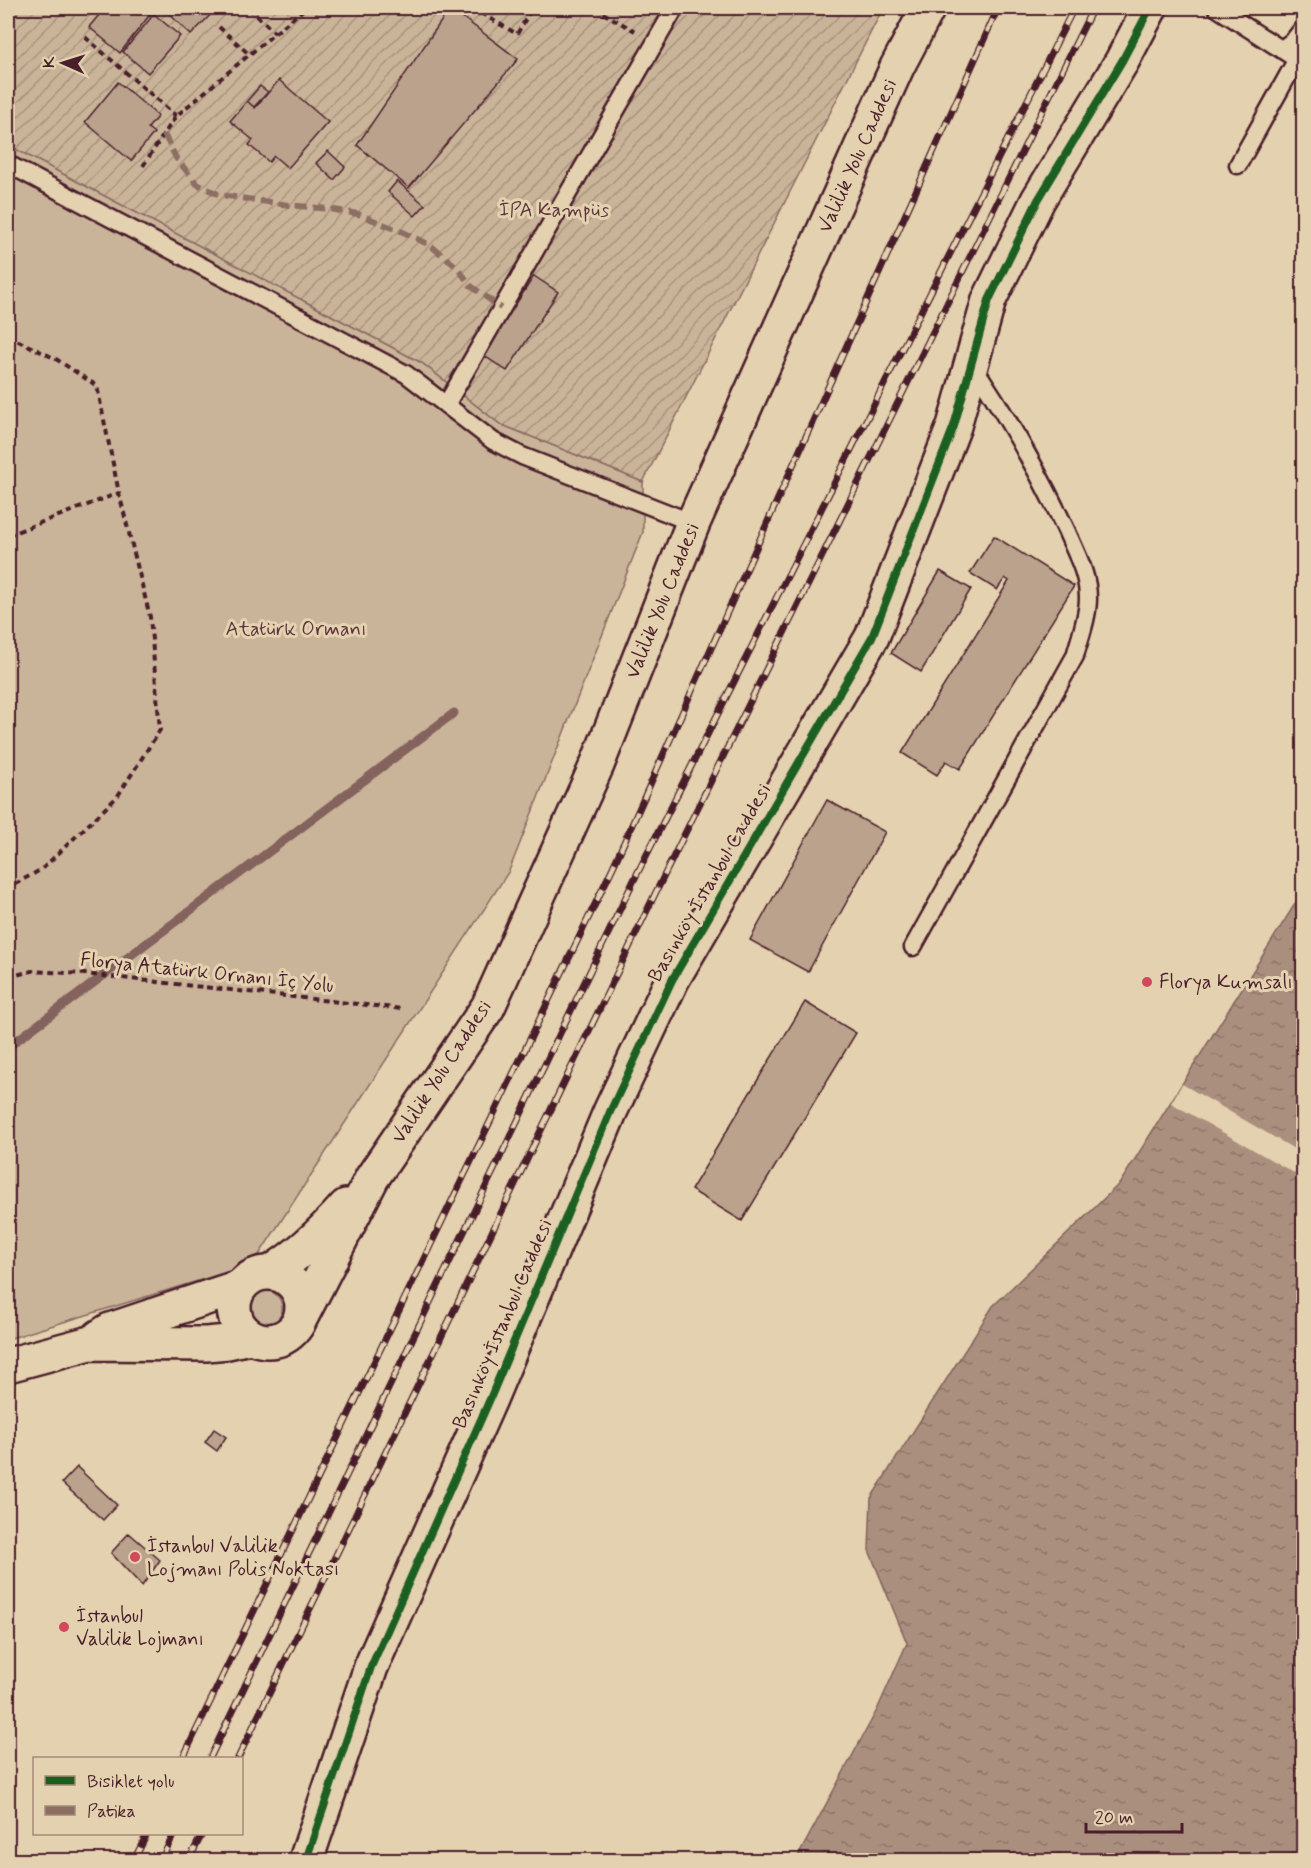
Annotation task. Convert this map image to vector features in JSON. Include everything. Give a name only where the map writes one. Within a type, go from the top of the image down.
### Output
[{"type":"main road","name":"Valilik Yolu Caddesi","points":[[372,1178],[488,1007],[597,765],[693,524],[897,67],[928,8]]},
{"type":"main road","name":"Basınköy İstanbul Caddesi","points":[[306,1860],[371,1667],[490,1399],[610,1112],[672,980],[872,637],[954,426],[989,300],[1038,200],[1122,61],[1150,8]]},
{"type":"main road","points":[[270,1273],[297,1255],[322,1232],[372,1178]]},
{"type":"main road","points":[[239,1287],[233,1308],[241,1329],[259,1341],[271,1342],[290,1334],[296,1328],[372,1178]]},
{"type":"main road","points":[[90,1343],[110,1330],[239,1287],[258,1274],[270,1273],[290,1280],[297,1288],[301,1298],[300,1319]]},
{"type":"main road","points":[[8,1365],[90,1343],[206,1344],[250,1337]]},
{"type":"lane","points":[[446,405],[675,8]]},
{"type":"lane","points":[[1217,8],[1300,61],[1238,165]]},
{"type":"lane","points":[[1282,49],[1294,40],[1304,27]]},
{"type":"lane","points":[[8,164],[406,374],[493,441],[551,469],[693,524]]},
{"type":"lane","points":[[912,946],[1075,656],[1088,597],[1083,568],[1048,490],[998,403],[971,364]]},
{"type":"path","points":[[249,8],[275,33]]},
{"type":"path","points":[[143,166],[176,116],[305,8]]},
{"type":"path","points":[[421,8],[425,10],[428,8]]},
{"type":"path","points":[[472,8],[517,34],[531,8]]},
{"type":"path","points":[[594,8],[655,42]]},
{"type":"path","points":[[219,27],[250,55]]},
{"type":"path","points":[[86,37],[176,116]]},
{"type":"path","points":[[8,336],[56,359],[98,386],[119,493],[150,617],[160,730],[117,797],[42,869],[8,888]]},
{"type":"path","points":[[8,535],[119,493]]},
{"type":"green space","name":"İPA Kampüs","points":[[8,8],[883,8],[643,482],[500,424],[422,363],[8,145]]},
{"type":"green space","name":"Atatürk Ormanı","points":[[8,145],[422,363],[500,424],[643,482],[643,532],[509,871],[253,1264],[8,1339]]},
{"type":"green space","points":[[264,1290],[276,1296],[282,1308],[276,1320],[264,1326],[252,1320],[246,1308],[252,1296]]},
{"type":"water","points":[[1303,891],[1303,1860],[796,1860],[877,1710],[907,1643],[869,1550],[871,1498],[993,1306],[1120,1183]]},
{"type":"pier","points":[[1182,1084],[1303,1154],[1303,1178],[1171,1103]]},
{"type":"building","points":[[101,8],[147,8],[152,12],[120,53],[89,27],[99,15],[97,12]]},
{"type":"building","points":[[163,8],[217,8],[191,35]]},
{"type":"building","points":[[450,8],[518,59],[409,188],[357,145]]},
{"type":"building","points":[[154,14],[180,36],[148,73],[123,52]]},
{"type":"building","points":[[279,80],[328,122],[288,168],[274,156],[269,162],[249,145],[253,140],[230,121],[247,101],[255,108]]},
{"type":"building","points":[[118,82],[158,116],[148,128],[154,133],[131,161],[85,122]]},
{"type":"building","points":[[260,86],[268,92],[254,107],[247,101]]},
{"type":"building","points":[[328,151],[345,167],[334,180],[316,163]]},
{"type":"building","points":[[397,181],[425,205],[415,216],[388,192]]},
{"type":"building","points":[[534,276],[558,292],[507,371],[483,355]]},
{"type":"building","points":[[994,536],[1074,586],[960,769],[946,761],[937,775],[902,753],[1009,581],[1005,578],[997,590],[970,573]]},
{"type":"building","points":[[940,571],[971,589],[921,672],[891,653]]},
{"type":"building","points":[[827,800],[885,832],[808,972],[750,940]]},
{"type":"building","points":[[805,1002],[856,1033],[742,1221],[691,1190]]},
{"type":"building","points":[[214,1429],[226,1437],[217,1451],[205,1442]]},
{"type":"building","name":"İstanbul Valilik Lojmanı Polis Noktası","points":[[77,1467],[117,1505],[103,1520],[62,1483]]},
{"type":"building","name":"İstanbul Valilik Lojmanı Polis Noktası","points":[[129,1533],[160,1560],[142,1586],[111,1553]]},
{"type":"waterway","points":[[8,1047],[454,713]]},
{"type":"railway","points":[[183,1757],[613,867],[998,8]]},
{"type":"railway","points":[[210,1757],[634,880],[1074,8]]},
{"type":"railway","points":[[238,1757],[656,892],[1093,8]]},
{"type":"railway","points":[[134,1860],[146,1835]]},
{"type":"railway","points":[[161,1860],[174,1835]]},
{"type":"railway","points":[[189,1860],[202,1835]]},
{"type":"marked path","points":[[164,134],[176,158],[197,184],[220,195],[358,214],[403,232],[430,245],[457,267],[471,286],[501,308]]},
{"type":"cycle path","points":[[306,1860],[371,1667],[490,1399],[610,1112],[672,980],[872,637],[954,426],[989,300],[1038,200],[1122,61],[1150,8]]},
{"type":"place","name":"Florya Kumsalı","points":[[1147,982]]},
{"type":"place","name":"İstanbul Valilik Lojmanı Polis Noktası","points":[[135,1557]]},
{"type":"place","name":"İstanbul Valilik Lojmanı","points":[[64,1627]]}]
